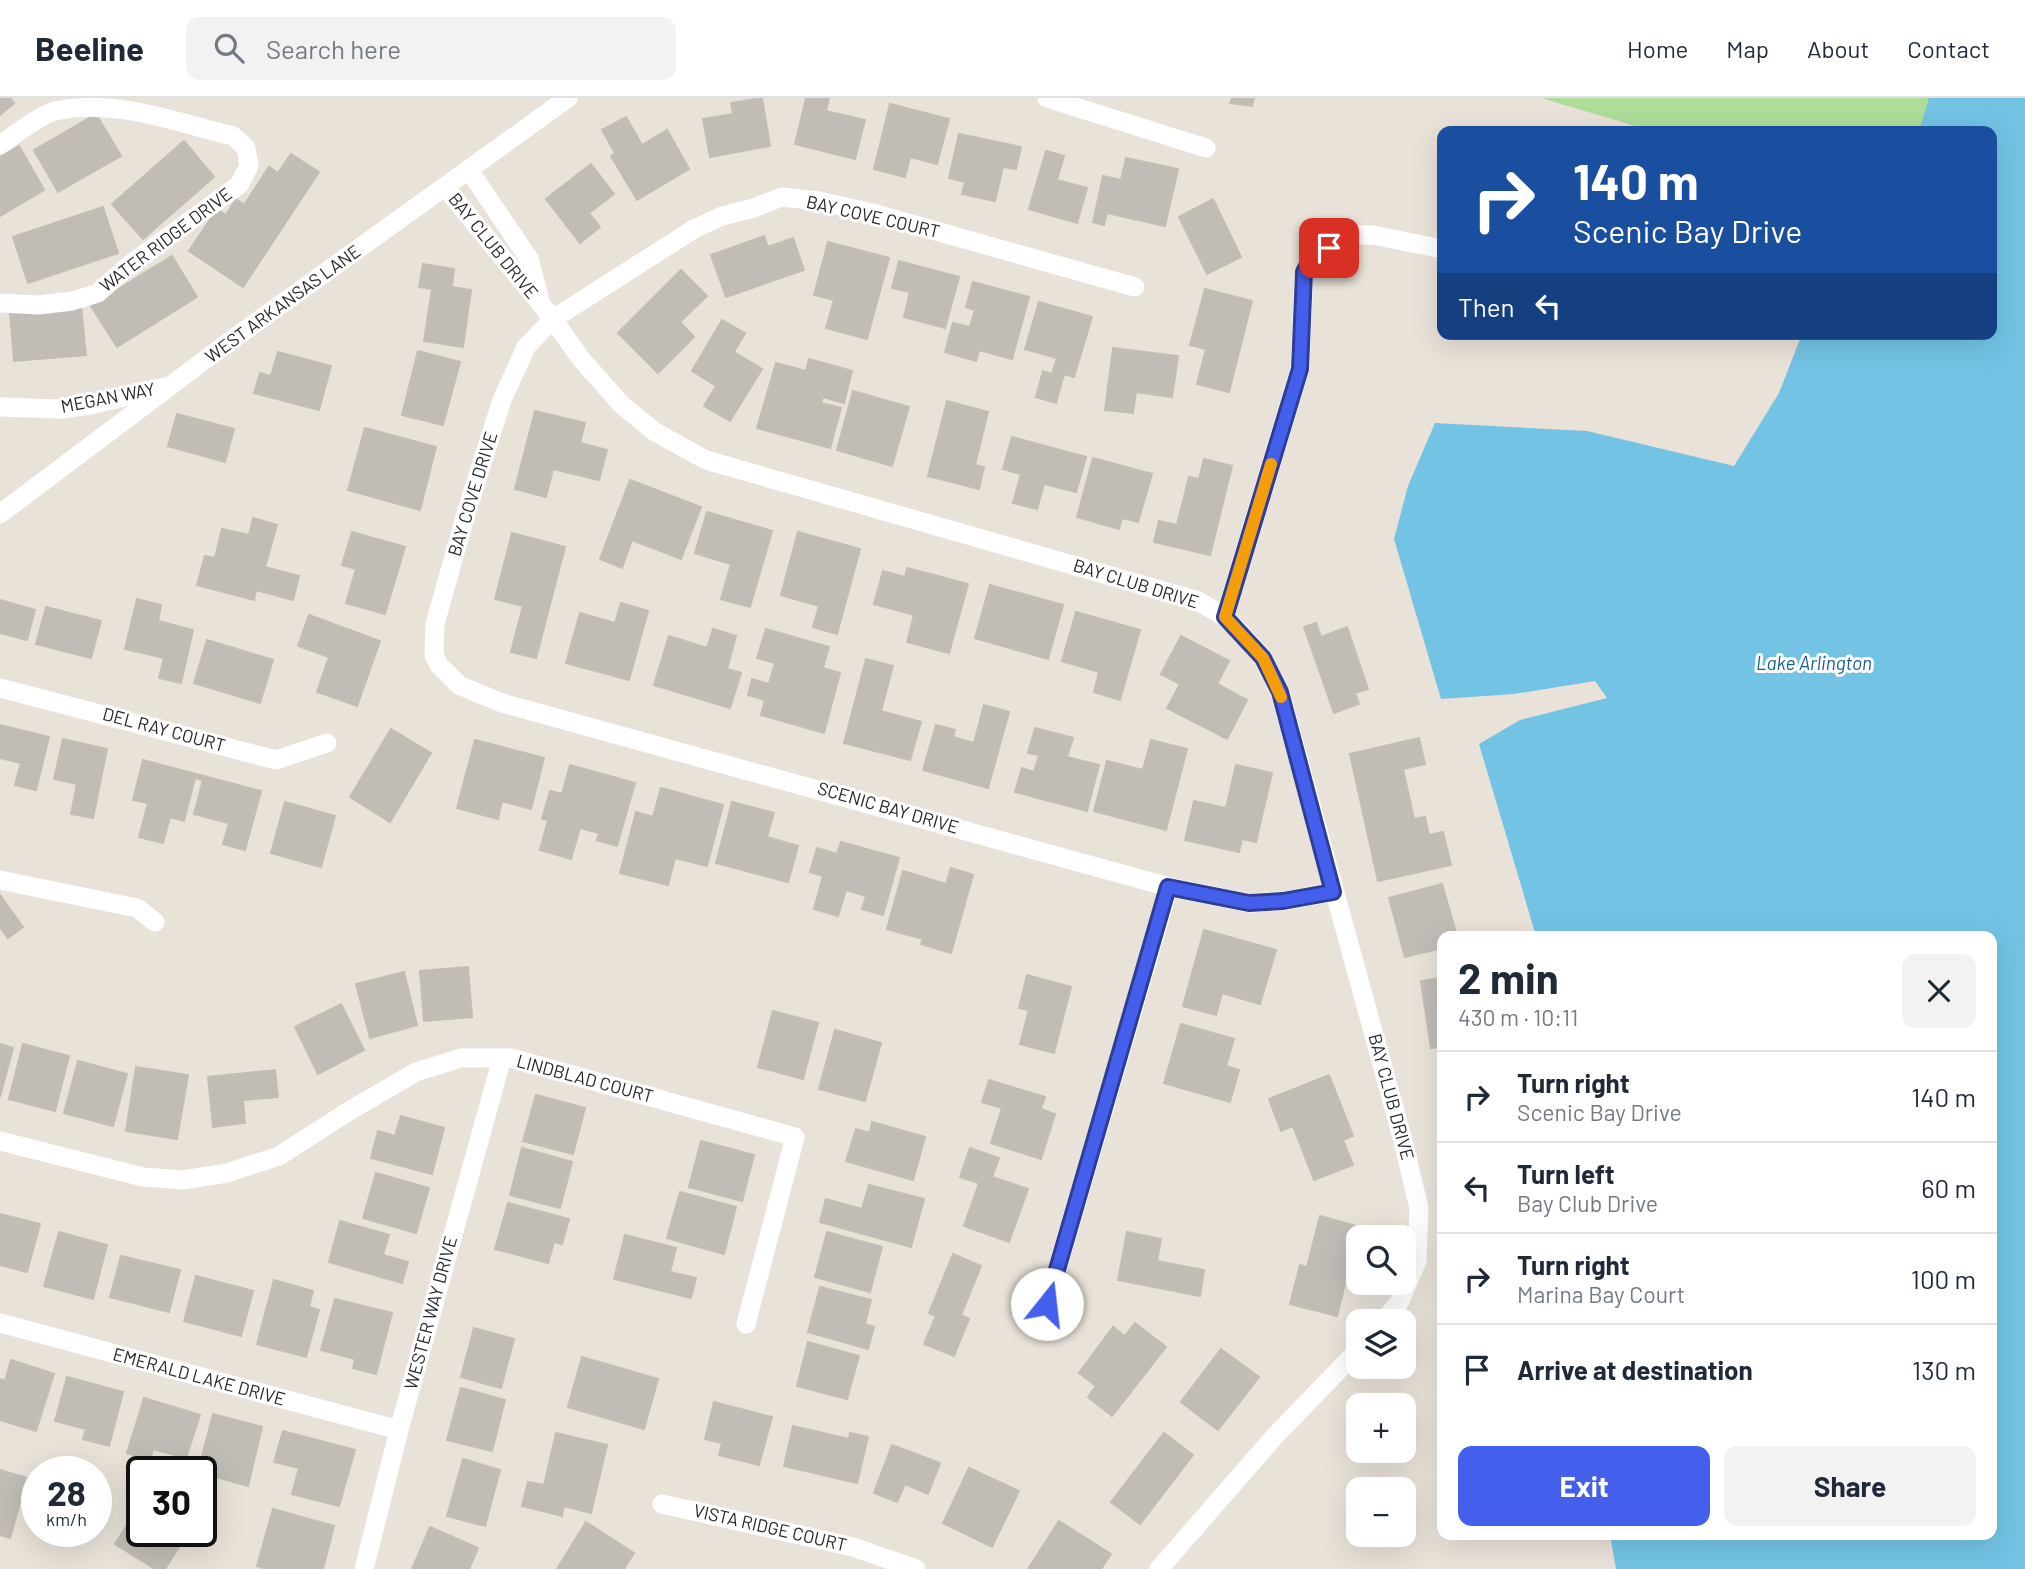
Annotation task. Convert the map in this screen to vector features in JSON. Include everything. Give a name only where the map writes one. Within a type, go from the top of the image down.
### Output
[{"type":"street","name":"WEST ARKANSAS LANE","points":[[0,514],[230,341],[568,98]]},
{"type":"street","points":[[1047,98],[1206,148]]},
{"type":"street","name":"WATER RIDGE DRIVE","points":[[0,145],[52,112],[91,104],[131,108],[233,136],[246,148],[249,166],[239,186],[128,266],[98,293],[72,301],[39,305],[0,303]]},
{"type":"street","name":"BAY CLUB DRIVE","points":[[469,170],[529,258],[547,312]]},
{"type":"street","name":"BAY CLUB DRIVE","points":[[445,187],[547,312],[581,359],[622,405],[655,432],[706,460],[1198,601],[1225,617],[1263,658],[1280,692],[1419,1208],[1417,1261],[1399,1303],[1394,1309]]},
{"type":"street","name":"BAY COVE COURT","points":[[547,312],[694,229],[722,216],[754,208],[781,197],[819,201],[872,212],[1135,287]]},
{"type":"street","points":[[1225,617],[1300,369],[1304,272],[1313,255],[1357,235],[1373,235],[1437,248]]},
{"type":"street","name":"BAY COVE DRIVE","points":[[451,677],[439,665],[434,655],[435,624],[502,400],[526,347],[547,312]]},
{"type":"street","name":"MEGAN WAY","points":[[0,407],[61,409],[90,405],[173,385]]},
{"type":"street","name":"SCENIC BAY DRIVE","points":[[451,677],[459,685],[502,702],[1168,887],[1249,903],[1283,901],[1333,892]]},
{"type":"street","name":"DEL RAY COURT","points":[[0,688],[276,760],[327,743]]},
{"type":"street","points":[[0,880],[137,908],[155,922]]},
{"type":"street","points":[[1047,1304],[1168,887]]},
{"type":"street","name":"LINDBLAD COURT","points":[[0,1141],[143,1177],[183,1180],[227,1173],[279,1156],[416,1072],[461,1058],[511,1058],[795,1138],[747,1324]]},
{"type":"street","name":"WESTER WAY DRIVE","points":[[364,1569],[399,1430],[502,1058]]},
{"type":"street","name":"EMERALD LAKE DRIVE","points":[[0,1323],[399,1430]]},
{"type":"street","points":[[1159,1569],[1274,1437],[1346,1362]]},
{"type":"street","name":"VISTA RIDGE COURT","points":[[662,1504],[853,1547],[916,1569]]},
{"type":"green space","points":[[1541,98],[1951,98],[1927,126],[1635,126]]},
{"type":"water","name":"Lake Arlington","points":[[1929,98],[2025,98],[2025,1569],[1616,1569],[1611,1540],[1997,1540],[1997,931],[1535,931],[1479,744],[1520,720],[1607,698],[1595,681],[1514,694],[1441,699],[1394,539],[1408,486],[1435,423],[1587,431],[1734,466],[1779,393],[1800,340],[1997,340],[1997,126],[1921,126]]},
{"type":"building","points":[[0,98],[10,98],[14,103],[0,115]]},
{"type":"building","points":[[762,98],[770,146],[710,157],[703,119],[733,114],[731,103]]},
{"type":"building","points":[[806,98],[829,98],[826,111],[865,120],[855,159],[795,144]]},
{"type":"building","points":[[1232,98],[1254,98],[1252,106],[1230,103]]},
{"type":"building","points":[[890,104],[949,119],[937,164],[910,157],[905,177],[874,169]]},
{"type":"building","points":[[96,114],[121,156],[58,192],[34,150]]},
{"type":"building","points":[[626,117],[642,145],[667,130],[689,169],[637,200],[611,156],[615,153],[602,130]]},
{"type":"building","points":[[959,134],[1021,147],[1016,169],[1003,167],[995,201],[962,194],[965,182],[949,178]]},
{"type":"building","points":[[184,141],[214,177],[143,239],[112,204]]},
{"type":"building","points":[[19,146],[44,190],[0,216],[0,157]]},
{"type":"building","points":[[1046,151],[1064,156],[1057,180],[1087,188],[1077,223],[1029,209]]},
{"type":"building","points":[[291,154],[319,172],[243,287],[189,251],[217,209],[226,215],[236,199],[244,205],[269,167],[278,173]]},
{"type":"building","points":[[1126,158],[1178,169],[1165,226],[1107,213],[1104,225],[1093,222],[1103,176],[1121,180]]},
{"type":"building","points":[[591,164],[614,194],[589,213],[600,227],[580,243],[546,199]]},
{"type":"building","points":[[1213,199],[1241,257],[1207,274],[1179,217]]},
{"type":"building","points":[[103,207],[118,253],[28,283],[13,237]]},
{"type":"building","points":[[764,236],[768,247],[793,238],[804,270],[726,297],[711,255]]},
{"type":"building","points":[[828,242],[889,258],[867,339],[826,328],[834,300],[814,295]]},
{"type":"building","points":[[172,256],[197,297],[117,347],[91,306]]},
{"type":"building","points":[[899,261],[959,277],[945,328],[904,317],[910,292],[892,288]]},
{"type":"building","points":[[423,264],[454,269],[452,287],[471,290],[463,347],[424,341],[432,289],[419,287]]},
{"type":"building","points":[[681,270],[707,296],[680,322],[694,337],[658,373],[618,333]]},
{"type":"building","points":[[973,282],[1029,297],[1012,359],[979,350],[976,361],[945,352],[953,323],[970,327],[975,310],[966,307]]},
{"type":"building","points":[[1205,289],[1252,301],[1229,392],[1197,384],[1206,349],[1190,345]]},
{"type":"building","points":[[1039,302],[1092,317],[1074,377],[1064,374],[1056,403],[1036,397],[1043,371],[1052,374],[1057,358],[1025,349]]},
{"type":"building","points":[[81,306],[86,355],[14,361],[10,313]]},
{"type":"building","points":[[722,320],[745,333],[734,352],[762,369],[730,421],[704,406],[716,386],[692,371]]},
{"type":"building","points":[[1113,348],[1178,356],[1172,397],[1136,392],[1133,413],[1105,410]]},
{"type":"building","points":[[418,351],[460,362],[443,425],[402,415]]},
{"type":"building","points":[[278,352],[331,366],[319,410],[254,393],[260,373],[271,376]]},
{"type":"building","points":[[809,359],[852,371],[844,403],[823,397],[821,403],[841,408],[830,448],[757,428],[776,363],[806,371]]},
{"type":"building","points":[[853,391],[909,407],[892,466],[837,450]]},
{"type":"building","points":[[947,401],[988,412],[975,465],[984,467],[979,489],[928,476]]},
{"type":"building","points":[[535,411],[585,423],[580,443],[607,450],[599,480],[553,469],[546,497],[515,489]]},
{"type":"building","points":[[177,414],[234,429],[225,462],[168,446]]},
{"type":"building","points":[[365,428],[436,447],[420,510],[348,490]]},
{"type":"building","points":[[1012,437],[1086,457],[1076,492],[1044,484],[1037,509],[1013,503],[1021,474],[1003,469]]},
{"type":"building","points":[[1093,458],[1152,474],[1138,522],[1122,518],[1119,529],[1077,517]]},
{"type":"building","points":[[1204,459],[1232,466],[1210,555],[1154,542],[1159,521],[1177,525],[1189,477],[1199,479]]},
{"type":"building","points":[[630,480],[701,507],[681,559],[632,540],[622,568],[600,559]]},
{"type":"building","points":[[707,512],[772,531],[750,607],[721,599],[731,564],[695,553]]},
{"type":"building","points":[[253,518],[277,525],[265,567],[299,576],[293,600],[256,590],[254,600],[197,585],[205,556],[215,558],[222,529],[249,535]]},
{"type":"building","points":[[352,532],[405,547],[385,614],[346,603],[356,569],[342,565]]},
{"type":"building","points":[[798,532],[860,549],[837,634],[813,627],[819,606],[781,595]]},
{"type":"building","points":[[512,533],[565,547],[536,658],[511,652],[523,606],[495,599]]},
{"type":"building","points":[[907,568],[968,584],[949,653],[907,642],[914,615],[874,604],[883,571],[905,577]]},
{"type":"building","points":[[990,585],[1063,605],[1048,659],[975,638]]},
{"type":"building","points":[[137,599],[161,605],[158,621],[193,630],[181,683],[159,678],[164,658],[125,649]]},
{"type":"building","points":[[0,600],[35,610],[27,640],[0,633]]},
{"type":"building","points":[[621,603],[648,611],[629,680],[566,663],[580,613],[615,623]]},
{"type":"building","points":[[46,607],[101,621],[91,658],[36,644]]},
{"type":"building","points":[[1076,612],[1140,630],[1120,700],[1094,692],[1099,672],[1062,661]]},
{"type":"building","points":[[309,615],[380,641],[357,706],[317,692],[329,657],[298,646]]},
{"type":"building","points":[[1316,623],[1321,637],[1347,627],[1368,689],[1355,693],[1359,704],[1334,713],[1304,627]]},
{"type":"building","points":[[713,629],[736,636],[727,669],[741,673],[730,708],[654,685],[669,636],[707,648]]},
{"type":"building","points":[[766,629],[829,647],[823,668],[840,673],[824,733],[761,715],[765,700],[748,695],[752,679],[769,684],[775,663],[757,658]]},
{"type":"building","points":[[1181,636],[1229,661],[1217,684],[1247,700],[1227,739],[1167,708],[1180,684],[1161,674]]},
{"type":"building","points":[[207,640],[273,660],[260,703],[194,683]]},
{"type":"building","points":[[866,659],[893,666],[881,711],[921,722],[910,760],[844,743]]},
{"type":"building","points":[[984,705],[1009,712],[988,788],[923,770],[936,725],[955,730],[953,737],[974,743]]},
{"type":"building","points":[[0,725],[49,737],[36,790],[15,785],[21,763],[0,758]]},
{"type":"building","points":[[1035,728],[1073,738],[1067,757],[1099,765],[1087,811],[1015,792],[1022,768],[1034,772],[1039,755],[1028,753]]},
{"type":"building","points":[[391,729],[431,753],[390,822],[350,797]]},
{"type":"building","points":[[1419,738],[1425,764],[1403,769],[1414,819],[1425,817],[1429,835],[1443,832],[1451,865],[1378,881],[1350,754]]},
{"type":"building","points":[[63,739],[107,749],[93,818],[71,814],[77,784],[54,779]]},
{"type":"building","points":[[475,740],[544,758],[531,809],[502,801],[498,819],[457,808]]},
{"type":"building","points":[[1151,740],[1187,749],[1166,830],[1094,811],[1107,761],[1143,770]]},
{"type":"building","points":[[143,760],[261,791],[245,850],[223,844],[229,823],[194,814],[203,780],[195,778],[184,821],[170,817],[163,843],[139,837],[148,803],[133,800]]},
{"type":"building","points":[[570,765],[635,783],[617,846],[597,840],[599,833],[580,828],[571,859],[540,850],[548,820],[542,819],[550,791],[562,794]]},
{"type":"building","points":[[1236,765],[1272,773],[1256,842],[1242,839],[1239,852],[1185,840],[1194,801],[1226,808]]},
{"type":"building","points":[[661,788],[723,805],[707,866],[675,858],[668,885],[620,873],[636,812],[653,817]]},
{"type":"building","points":[[285,802],[335,816],[321,867],[271,853]]},
{"type":"building","points":[[732,802],[774,813],[767,837],[798,846],[788,882],[716,863]]},
{"type":"building","points":[[841,842],[899,858],[883,915],[862,909],[866,896],[846,890],[838,916],[814,909],[823,876],[810,872],[817,848],[837,854]]},
{"type":"building","points":[[951,868],[973,875],[951,953],[921,944],[923,939],[887,929],[903,871],[946,884]]},
{"type":"building","points":[[1442,884],[1456,931],[1437,931],[1437,949],[1405,957],[1389,898]]},
{"type":"building","points":[[0,895],[23,927],[8,938],[0,927]]},
{"type":"building","points":[[1204,930],[1276,950],[1260,1004],[1222,993],[1216,1015],[1183,1006]]},
{"type":"building","points":[[468,967],[472,1017],[424,1021],[420,971]]},
{"type":"building","points":[[404,972],[417,1025],[370,1038],[356,984]]},
{"type":"building","points":[[1027,975],[1071,987],[1054,1053],[1020,1044],[1029,1010],[1019,1008]]},
{"type":"building","points":[[1437,979],[1437,1047],[1431,1048],[1421,981]]},
{"type":"building","points":[[341,1004],[364,1050],[318,1074],[295,1027]]},
{"type":"building","points":[[773,1011],[818,1023],[803,1079],[758,1067]]},
{"type":"building","points":[[1181,1024],[1234,1039],[1226,1066],[1239,1070],[1230,1102],[1164,1083]]},
{"type":"building","points":[[835,1030],[881,1043],[865,1101],[819,1089]]},
{"type":"building","points":[[0,1044],[13,1048],[0,1097]]},
{"type":"building","points":[[23,1044],[69,1056],[55,1111],[9,1099]]},
{"type":"building","points":[[78,1061],[127,1074],[113,1126],[64,1113]]},
{"type":"building","points":[[136,1067],[188,1075],[177,1139],[126,1131]]},
{"type":"building","points":[[275,1070],[278,1097],[243,1100],[245,1123],[213,1127],[208,1077]]},
{"type":"building","points":[[1329,1075],[1353,1136],[1343,1140],[1353,1165],[1314,1180],[1293,1126],[1281,1131],[1269,1099]]},
{"type":"building","points":[[989,1080],[1045,1097],[1041,1109],[1055,1114],[1041,1159],[991,1143],[1002,1108],[982,1102]]},
{"type":"building","points":[[536,1095],[585,1108],[573,1154],[523,1141]]},
{"type":"building","points":[[401,1116],[444,1128],[432,1174],[371,1158],[378,1131],[395,1136]]},
{"type":"building","points":[[872,1122],[925,1137],[913,1180],[846,1161],[856,1129],[870,1133]]},
{"type":"building","points":[[701,1141],[754,1155],[742,1201],[689,1187]]},
{"type":"building","points":[[522,1148],[572,1162],[560,1208],[510,1195]]},
{"type":"building","points":[[970,1148],[999,1158],[992,1177],[1028,1189],[1009,1242],[964,1226],[979,1183],[960,1177]]},
{"type":"building","points":[[376,1173],[429,1188],[416,1233],[363,1218]]},
{"type":"building","points":[[869,1185],[924,1199],[911,1247],[820,1222],[826,1199],[862,1209]]},
{"type":"building","points":[[680,1192],[736,1207],[724,1254],[667,1238]]},
{"type":"building","points":[[508,1203],[569,1219],[562,1244],[554,1242],[548,1263],[495,1249]]},
{"type":"building","points":[[0,1214],[40,1224],[27,1272],[0,1265]]},
{"type":"building","points":[[1320,1216],[1352,1225],[1346,1225],[1346,1280],[1337,1316],[1290,1304],[1300,1265],[1307,1267]]},
{"type":"building","points":[[340,1221],[389,1235],[383,1255],[408,1262],[402,1283],[329,1262]]},
{"type":"building","points":[[59,1232],[107,1245],[93,1299],[44,1286]]},
{"type":"building","points":[[827,1232],[882,1247],[870,1292],[815,1277]]},
{"type":"building","points":[[1127,1232],[1161,1239],[1157,1261],[1204,1270],[1200,1296],[1118,1280]]},
{"type":"building","points":[[625,1235],[676,1248],[670,1272],[696,1278],[691,1298],[614,1279]]},
{"type":"building","points":[[953,1254],[981,1266],[961,1315],[969,1319],[954,1356],[924,1344],[936,1316],[929,1313]]},
{"type":"building","points":[[121,1256],[180,1270],[169,1312],[110,1297]]},
{"type":"building","points":[[196,1276],[253,1291],[241,1336],[184,1321]]},
{"type":"building","points":[[274,1280],[313,1291],[309,1307],[319,1310],[306,1357],[257,1344]]},
{"type":"building","points":[[820,1287],[871,1300],[865,1324],[874,1327],[868,1349],[808,1332]]},
{"type":"building","points":[[335,1299],[392,1313],[376,1374],[353,1368],[355,1359],[321,1350]]},
{"type":"building","points":[[1135,1323],[1166,1347],[1112,1416],[1088,1397],[1096,1386],[1079,1373],[1113,1327],[1125,1336]]},
{"type":"building","points":[[474,1328],[514,1339],[501,1388],[461,1377]]},
{"type":"building","points":[[808,1342],[859,1356],[847,1399],[797,1386]]},
{"type":"building","points":[[1221,1349],[1259,1377],[1218,1430],[1181,1402]]},
{"type":"building","points":[[582,1357],[658,1379],[644,1429],[568,1407]]},
{"type":"building","points":[[11,1360],[54,1374],[36,1431],[0,1420],[0,1379],[5,1381]]},
{"type":"building","points":[[67,1377],[123,1392],[109,1446],[83,1439],[86,1429],[55,1421]]},
{"type":"building","points":[[461,1388],[505,1400],[492,1451],[447,1440]]},
{"type":"building","points":[[144,1398],[200,1415],[187,1456],[153,1449],[151,1456],[127,1453]]},
{"type":"building","points":[[714,1402],[772,1417],[759,1465],[719,1455],[722,1443],[705,1439]]},
{"type":"building","points":[[213,1414],[262,1427],[248,1486],[217,1477],[217,1456],[202,1456]]},
{"type":"building","points":[[793,1426],[849,1439],[850,1433],[868,1437],[857,1483],[784,1466]]},
{"type":"building","points":[[283,1431],[355,1450],[339,1506],[292,1494],[299,1468],[274,1462]]},
{"type":"building","points":[[556,1433],[607,1445],[591,1513],[564,1506],[562,1516],[522,1506],[528,1482],[544,1485]]},
{"type":"building","points":[[1164,1433],[1193,1455],[1140,1524],[1111,1502]]},
{"type":"building","points":[[892,1445],[940,1463],[928,1494],[905,1484],[897,1502],[874,1493]]},
{"type":"building","points":[[463,1459],[500,1470],[485,1526],[447,1516]]},
{"type":"building","points":[[969,1468],[1019,1491],[992,1547],[943,1523]]},
{"type":"building","points":[[0,1470],[21,1476],[21,1499],[10,1538],[0,1535]]},
{"type":"building","points":[[273,1509],[334,1526],[323,1569],[267,1569],[257,1566]]},
{"type":"building","points":[[1059,1521],[1111,1554],[1101,1569],[1028,1569]]},
{"type":"building","points":[[586,1522],[634,1553],[624,1569],[557,1569]]},
{"type":"building","points":[[126,1527],[126,1547],[179,1547],[165,1569],[155,1569],[115,1544]]},
{"type":"building","points":[[430,1527],[478,1548],[469,1569],[412,1569]]},
{"type":"slow traffic","points":[[1271,464],[1225,617],[1263,658],[1281,697]]},
{"type":"route","points":[[1047,1304],[1168,887],[1249,903],[1283,901],[1333,892],[1280,692],[1263,658],[1225,617],[1300,369],[1304,272],[1313,255],[1329,248]]}]
